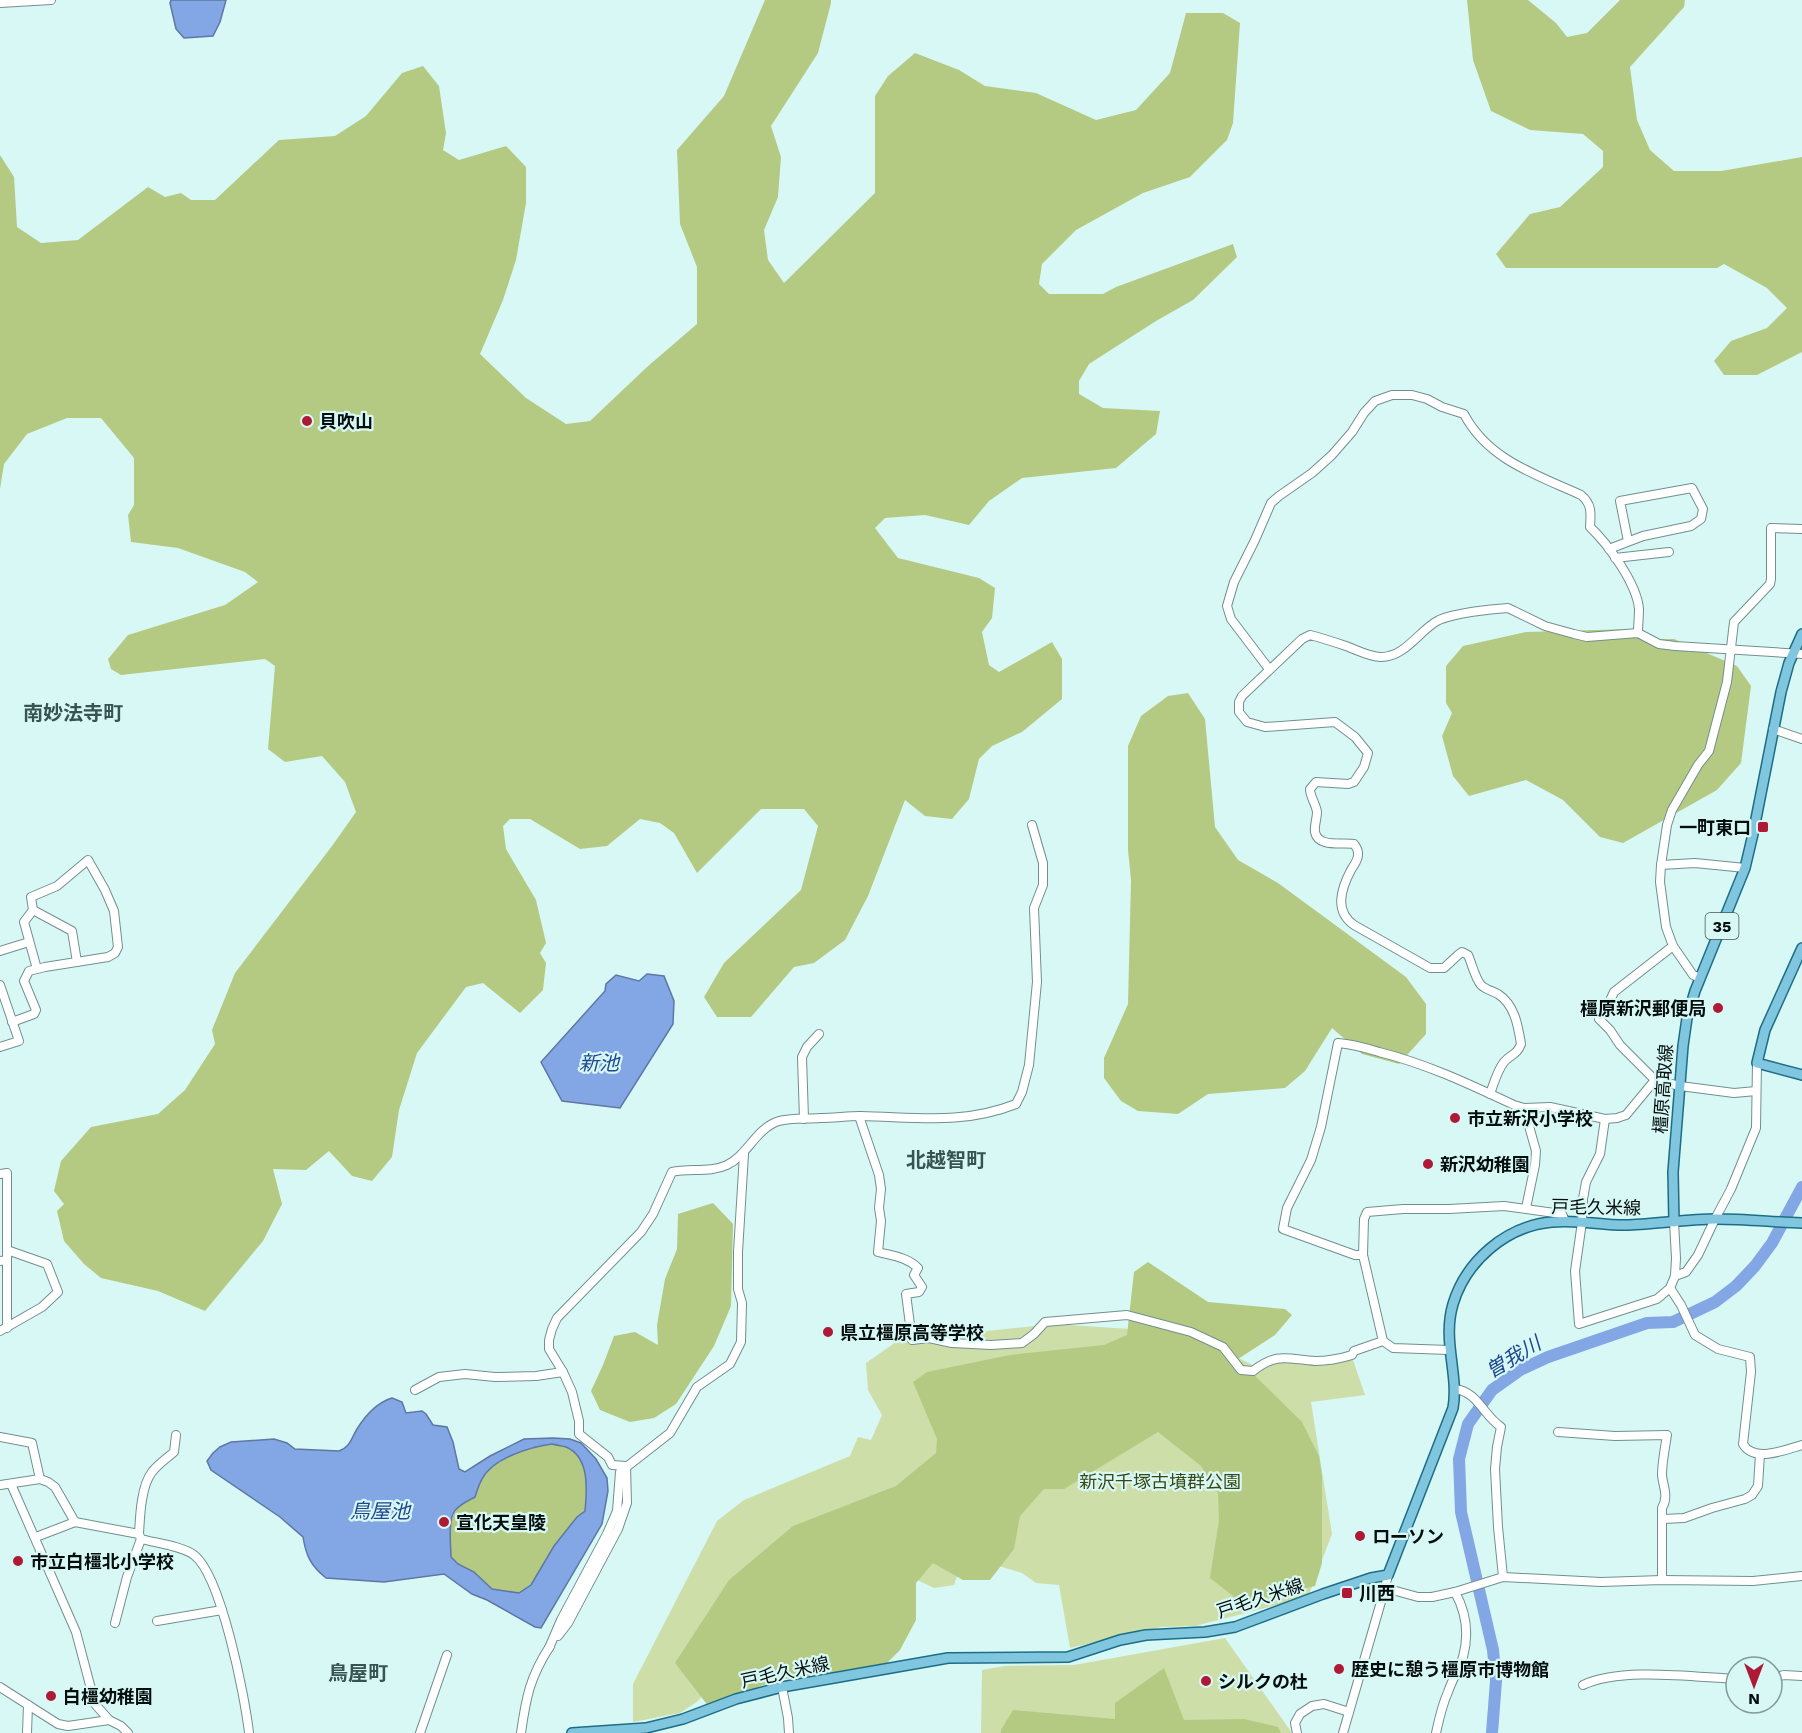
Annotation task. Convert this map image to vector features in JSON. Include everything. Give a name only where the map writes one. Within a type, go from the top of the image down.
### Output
[{"type":"main road","name":"橿原高取線","points":[[1674,1222],[1673,1172],[1687,1018],[1700,978],[1745,868],[1780,692],[1797,654],[1802,634]]},
{"type":"main road","points":[[1802,948],[1799,963],[1778,998],[1765,1030],[1758,1063],[1802,1075]]},
{"type":"main road","points":[[1674,1222],[1715,1219],[1802,1223]]},
{"type":"main road","name":"戸毛久米線","points":[[572,1733],[646,1728],[684,1719],[736,1699],[782,1687],[948,1658],[1068,1657],[1120,1640],[1146,1635],[1205,1632],[1235,1627],[1323,1594],[1371,1578],[1388,1575],[1453,1408],[1455,1389],[1449,1350],[1449,1325],[1453,1304],[1464,1278],[1474,1265],[1488,1249],[1519,1230],[1540,1223],[1565,1221],[1624,1225],[1674,1222]]},
{"type":"street","points":[[0,3],[51,0]]},
{"type":"street","points":[[1269,669],[1227,612],[1228,598],[1234,582],[1256,540],[1271,503],[1322,465],[1352,432],[1375,401],[1392,395],[1412,395],[1464,414],[1471,428],[1501,456],[1529,473],[1581,495],[1587,500],[1591,509],[1590,526],[1621,566],[1635,593],[1639,608],[1638,633]]},
{"type":"street","points":[[1609,549],[1642,536],[1691,526],[1701,519],[1703,509],[1692,488],[1620,501],[1628,541]]},
{"type":"street","points":[[1700,978],[1693,975],[1673,946],[1666,927],[1660,882],[1667,825],[1672,810],[1698,765],[1709,752],[1727,682],[1734,622],[1767,588],[1772,579],[1771,528],[1802,529]]},
{"type":"street","points":[[1615,558],[1669,552]]},
{"type":"street","points":[[1490,1094],[1498,1071],[1507,1058],[1515,1055],[1521,1044],[1517,1020],[1508,1003],[1480,984],[1468,955],[1462,952],[1444,968],[1430,968],[1347,920],[1341,909],[1348,875],[1358,858],[1358,853],[1354,844],[1324,843],[1317,838],[1315,830],[1317,810],[1310,789],[1316,782],[1354,782],[1364,767],[1368,753],[1354,737],[1335,723],[1265,727],[1247,722],[1239,712],[1239,702],[1242,696],[1302,639],[1310,635],[1372,656],[1383,657],[1395,654],[1437,621],[1448,616],[1499,608],[1508,608],[1545,626],[1580,636],[1638,633],[1659,644],[1797,654]]},
{"type":"street","points":[[1773,729],[1802,740]]},
{"type":"street","points":[[626,1466],[612,1465],[608,1457],[579,1434],[579,1421],[572,1392],[549,1349],[549,1340],[557,1318],[641,1232],[653,1214],[672,1172],[710,1170],[726,1165],[744,1154],[760,1133],[779,1121],[859,1116],[946,1119],[977,1116],[1016,1104],[1022,1092],[1029,1065],[1037,982],[1034,908],[1043,885],[1043,863],[1032,825]]},
{"type":"street","points":[[12,1022],[34,1014],[36,1010],[24,981],[29,972],[108,957],[115,953],[118,947],[114,911],[88,860],[57,886],[31,897],[33,910],[24,922],[37,969]]},
{"type":"street","points":[[1661,864],[1695,862],[1745,868]]},
{"type":"street","points":[[33,910],[72,931],[77,962]]},
{"type":"street","points":[[0,951],[29,942]]},
{"type":"street","points":[[1673,946],[1614,992],[1599,1019],[1620,1045],[1655,1080],[1680,1086],[1734,1093],[1756,1091]]},
{"type":"street","points":[[0,985],[19,1041],[0,1047]]},
{"type":"street","points":[[804,1119],[802,1057],[807,1047],[819,1034]]},
{"type":"street","points":[[1363,1255],[1355,1255],[1283,1229],[1287,1208],[1311,1160],[1322,1127],[1338,1043],[1442,1071],[1524,1108],[1550,1107],[1605,1119],[1626,1115],[1655,1080]]},
{"type":"street","points":[[1675,1276],[1686,1272],[1698,1255],[1731,1189],[1756,1128],[1758,1063]]},
{"type":"street","points":[[1524,1108],[1536,1151],[1526,1208]]},
{"type":"street","points":[[859,1116],[879,1175],[881,1189],[878,1252],[902,1258],[918,1268],[914,1275],[922,1287],[919,1292],[906,1294],[912,1340],[929,1338],[952,1343],[991,1345],[1022,1343],[1045,1322],[1127,1315],[1191,1332],[1223,1347],[1241,1370],[1253,1371],[1266,1361],[1281,1358],[1334,1360],[1352,1355],[1354,1351],[1383,1341]]},
{"type":"street","points":[[1605,1119],[1600,1154],[1586,1182],[1575,1271],[1579,1324],[1656,1299],[1670,1288],[1675,1276],[1674,1222]]},
{"type":"street","points":[[521,1733],[525,1698],[532,1679],[607,1534],[617,1510],[620,1472],[670,1433],[697,1387],[730,1364],[741,1342],[742,1303],[738,1289],[738,1252],[744,1154]]},
{"type":"street","points":[[0,1174],[7,1173],[3,1218],[7,1250],[3,1261],[4,1329]]},
{"type":"street","points":[[1449,1350],[1393,1348],[1383,1341],[1363,1255],[1364,1219],[1367,1212],[1504,1206],[1562,1214],[1565,1221]]},
{"type":"street","points":[[4,1329],[42,1307],[58,1292],[47,1264],[7,1250]]},
{"type":"street","points":[[1670,1288],[1695,1335],[1718,1349],[1750,1357],[1752,1372],[1743,1444],[1746,1449],[1751,1453],[1760,1454],[1802,1445]]},
{"type":"street","points":[[415,1390],[439,1377],[465,1374],[495,1377],[536,1376],[563,1372]]},
{"type":"street","points":[[1455,1389],[1464,1390],[1471,1395],[1501,1427],[1495,1469],[1503,1577]]},
{"type":"street","points":[[1558,1432],[1615,1436],[1667,1435],[1662,1475],[1665,1502],[1662,1508],[1662,1580]]},
{"type":"street","points":[[115,1623],[140,1536],[140,1512],[147,1480],[153,1471],[174,1452],[176,1435]]},
{"type":"street","points":[[0,1437],[32,1443],[40,1479]]},
{"type":"street","points":[[1663,1519],[1683,1518],[1752,1495],[1758,1486],[1760,1454]]},
{"type":"street","points":[[0,1485],[40,1479],[55,1487],[75,1522]]},
{"type":"street","points":[[10,1484],[36,1537],[76,1632],[95,1704],[109,1720],[121,1726],[128,1733]]},
{"type":"street","points":[[36,1537],[75,1522],[140,1536],[194,1555],[214,1586],[222,1610],[249,1733]]},
{"type":"street","points":[[1342,1733],[1388,1575]]},
{"type":"street","points":[[1385,1588],[1418,1597],[1432,1597],[1503,1577],[1601,1582],[1753,1581],[1802,1576]]},
{"type":"street","points":[[1436,1733],[1438,1720],[1463,1656],[1466,1639],[1466,1622],[1457,1591]]},
{"type":"street","points":[[156,1621],[222,1610]]},
{"type":"street","points":[[420,1733],[447,1656]]},
{"type":"street","points":[[1582,1685],[1607,1676],[1655,1675],[1724,1678]]},
{"type":"street","points":[[1784,1675],[1802,1676]]},
{"type":"street","points":[[0,1687],[64,1729],[68,1726],[109,1720]]},
{"type":"street","points":[[782,1687],[789,1733]]},
{"type":"street","points":[[1298,1733],[1295,1723],[1300,1714],[1312,1706],[1324,1704],[1349,1712]]},
{"type":"street","points":[[27,1733],[28,1705]]},
{"type":"green space","points":[[765,0],[831,0],[818,53],[771,126],[781,157],[778,197],[764,230],[768,260],[784,283],[875,193],[875,96],[888,76],[915,53],[959,70],[985,86],[1036,93],[1096,120],[1136,110],[1170,73],[1186,13],[1223,13],[1240,23],[1233,123],[1227,140],[1190,177],[1143,193],[1076,230],[1042,264],[1039,284],[1049,294],[1103,294],[1116,287],[1233,244],[1237,257],[1193,300],[1089,364],[1079,381],[1079,394],[1103,408],[1160,411],[1156,434],[1116,468],[1022,478],[989,501],[969,525],[925,515],[885,518],[875,528],[898,558],[979,578],[995,588],[992,618],[982,632],[989,665],[999,672],[1052,642],[1062,659],[1062,699],[1022,732],[992,746],[979,759],[969,799],[952,819],[925,816],[905,800],[868,896],[845,940],[814,963],[794,967],[751,1017],[717,1017],[704,997],[724,963],[801,890],[818,826],[804,809],[761,809],[697,873],[674,833],[660,823],[640,819],[607,846],[580,849],[530,819],[510,819],[503,826],[506,849],[536,900],[546,943],[540,953],[546,963],[543,990],[520,1013],[483,983],[466,987],[417,1053],[399,1110],[392,1157],[372,1181],[352,1176],[329,1151],[306,1170],[273,1169],[282,1204],[263,1241],[205,1311],[158,1291],[101,1278],[84,1264],[64,1241],[57,1211],[64,1204],[54,1191],[61,1161],[91,1127],[158,1114],[185,1090],[215,1044],[212,1030],[235,973],[356,812],[345,782],[322,756],[285,762],[268,749],[275,666],[265,659],[121,675],[111,669],[108,659],[128,635],[225,605],[258,582],[245,572],[178,548],[131,542],[128,515],[134,505],[134,458],[101,418],[67,418],[27,434],[4,464],[0,489],[0,155],[14,177],[17,227],[41,243],[78,240],[148,187],[165,197],[181,193],[191,200],[215,200],[279,140],[335,136],[366,116],[402,73],[423,66],[439,86],[446,133],[443,150],[459,160],[506,146],[526,167],[526,203],[516,260],[503,300],[480,354],[526,398],[566,424],[590,421],[697,324],[697,267],[680,224],[677,150],[724,96]]},
{"type":"green space","points":[[1467,0],[1528,0],[1556,23],[1567,37],[1587,33],[1620,0],[1685,0],[1684,7],[1630,67],[1637,120],[1650,150],[1674,171],[1721,171],[1802,157],[1802,352],[1757,375],[1724,375],[1714,361],[1731,341],[1767,328],[1787,308],[1767,288],[1724,264],[1717,268],[1506,268],[1496,254],[1530,214],[1560,207],[1603,167],[1603,151],[1583,134],[1530,130],[1491,111],[1473,60]]},
{"type":"green space","points":[[1630,629],[1650,639],[1674,639],[1737,666],[1751,686],[1741,763],[1717,790],[1623,843],[1600,837],[1563,800],[1526,780],[1469,796],[1453,776],[1442,736],[1452,713],[1446,703],[1446,666],[1463,646],[1526,632]]},
{"type":"green space","points":[[1188,693],[1205,719],[1215,827],[1238,860],[1278,883],[1406,977],[1426,1004],[1426,1034],[1399,1064],[1362,1054],[1332,1028],[1305,1071],[1285,1088],[1208,1094],[1178,1114],[1138,1111],[1121,1101],[1104,1078],[1104,1058],[1128,1004],[1131,880],[1128,850],[1128,746],[1141,716],[1168,696]]},
{"type":"green space","points":[[713,1203],[733,1224],[731,1306],[714,1346],[676,1404],[654,1418],[630,1422],[600,1410],[591,1391],[614,1336],[635,1332],[658,1345],[657,1325],[665,1279],[677,1249],[678,1214]]},
{"type":"green space","points":[[1148,1262],[1208,1302],[1285,1309],[1292,1315],[1275,1335],[1238,1359],[1302,1422],[1319,1456],[1322,1476],[1322,1563],[1315,1586],[1242,1603],[1210,1578],[1219,1520],[1218,1493],[1201,1466],[1158,1432],[1064,1489],[1044,1489],[1020,1516],[1014,1549],[990,1580],[963,1580],[933,1563],[916,1583],[916,1620],[900,1650],[883,1667],[776,1680],[709,1707],[675,1663],[729,1580],[793,1526],[896,1486],[936,1453],[937,1439],[913,1382],[927,1372],[1010,1355],[1104,1345],[1127,1335],[1134,1272]]},
{"type":"green space","name":"新沢千塚古墳群公園","points":[[1054,1324],[1191,1333],[1256,1367],[1276,1361],[1353,1360],[1365,1395],[1311,1402],[1332,1534],[1308,1597],[1195,1626],[1161,1627],[1070,1648],[1059,1585],[1036,1583],[1022,1573],[992,1564],[962,1561],[954,1585],[934,1588],[913,1578],[721,1674],[698,1701],[680,1713],[633,1722],[633,1684],[717,1521],[744,1500],[850,1456],[858,1437],[871,1440],[882,1415],[868,1390],[866,1363],[899,1340]]},
{"type":"green space","points":[[552,1444],[566,1447],[574,1452],[583,1466],[585,1511],[577,1517],[554,1546],[531,1585],[519,1593],[492,1589],[474,1572],[458,1564],[451,1557],[450,1529],[453,1516],[461,1505],[476,1495],[482,1479],[496,1464],[524,1451]]},
{"type":"green space","points":[[1225,1638],[1292,1733],[981,1733],[982,1670],[1005,1666],[1074,1665]]},
{"type":"green space","points":[[1164,1668],[1184,1720],[1244,1719],[1278,1727],[1281,1733],[1001,1733],[1013,1710],[1115,1719],[1115,1703]]},
{"type":"water","points":[[171,0],[226,0],[220,22],[213,36],[184,38],[176,29]]},
{"type":"water","name":"新池","points":[[647,974],[664,976],[674,1001],[673,1024],[620,1108],[562,1101],[541,1062],[605,991],[606,984],[616,975],[639,981]]},
{"type":"water","name":"鳥屋池","points":[[392,1398],[402,1402],[406,1413],[422,1411],[433,1425],[447,1427],[459,1469],[465,1472],[524,1439],[570,1439],[581,1443],[596,1459],[607,1478],[608,1491],[602,1524],[541,1628],[472,1594],[444,1574],[384,1582],[326,1578],[310,1560],[303,1537],[280,1517],[211,1470],[207,1461],[220,1447],[231,1442],[274,1439],[287,1443],[295,1449],[339,1451],[348,1445],[367,1415]],"holes":[[[552,1444],[566,1447],[574,1452],[583,1466],[586,1484],[585,1511],[577,1517],[554,1546],[531,1585],[519,1593],[492,1589],[474,1572],[458,1564],[451,1557],[451,1518],[459,1506],[475,1497],[482,1479],[494,1465],[523,1451]]]},
{"type":"waterway","name":"曽我川","points":[[1492,1733],[1496,1681],[1493,1650],[1461,1512],[1459,1459],[1468,1424],[1492,1390],[1520,1370],[1548,1357],[1647,1323],[1673,1322],[1715,1302],[1736,1286],[1755,1266],[1772,1243],[1802,1187]]},
{"type":"place","name":"貝吹山","points":[[307,421]]},
{"type":"place","name":"一町東口","points":[[1763,827]]},
{"type":"place","name":"橿原新沢郵便局","points":[[1718,1008]]},
{"type":"place","name":"市立新沢小学校","points":[[1455,1118]]},
{"type":"place","name":"新沢幼稚園","points":[[1428,1164]]},
{"type":"place","name":"県立橿原高等学校","points":[[828,1332]]},
{"type":"place","name":"宣化天皇陵","points":[[444,1522]]},
{"type":"place","name":"ローソン","points":[[1360,1536]]},
{"type":"place","name":"市立白橿北小学校","points":[[18,1561]]},
{"type":"place","name":"川西","points":[[1347,1593]]},
{"type":"place","name":"歴史に憩う橿原市博物館","points":[[1339,1669]]},
{"type":"place","name":"シルクの杜","points":[[1206,1681]]},
{"type":"place","name":"白橿幼稚園","points":[[51,1696]]},
{"type":"district","name":"南妙法寺町","points":[[73,713]]},
{"type":"district","name":"北越智町","points":[[946,1160]]},
{"type":"district","name":"鳥屋町","points":[[358,1673]]}]
